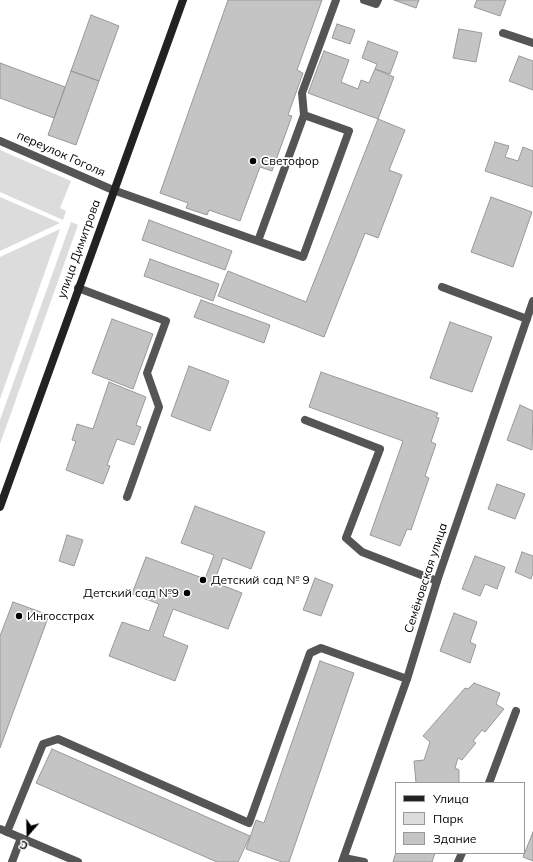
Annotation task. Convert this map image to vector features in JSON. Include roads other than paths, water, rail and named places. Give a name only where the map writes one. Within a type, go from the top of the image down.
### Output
[{"type":"main road","name":"улица Димитрова","points":[[0,507],[113,190],[183,0]]},
{"type":"street","points":[[258,241],[304,115],[302,93],[336,0]]},
{"type":"street","points":[[364,0],[376,4],[378,0]]},
{"type":"street","points":[[503,33],[533,43]]},
{"type":"street","name":"переулок Гоголя","points":[[0,141],[113,190],[303,257],[349,131],[304,115]]},
{"type":"street","points":[[442,287],[527,319]]},
{"type":"street","points":[[78,288],[166,321],[147,374],[159,407],[127,497]]},
{"type":"street","name":"Семёновская улица","points":[[343,860],[407,680],[437,581],[533,301]]},
{"type":"street","points":[[304,420],[380,449],[346,538],[362,552],[437,581]]},
{"type":"street","points":[[78,862],[3,831],[43,744],[58,739],[248,823],[310,653],[320,648],[407,680]]},
{"type":"street","points":[[489,782],[516,711]]},
{"type":"street","points":[[12,862],[21,838]]},
{"type":"street","points":[[343,860],[364,862]]},
{"type":"place","name":"Светофор","points":[[253,161]]},
{"type":"place","name":"Детский сад № 9","points":[[203,580]]},
{"type":"place","name":"Детский сад №9","points":[[187,593]]},
{"type":"place","name":"Ингосстрах","points":[[19,616]]}]
